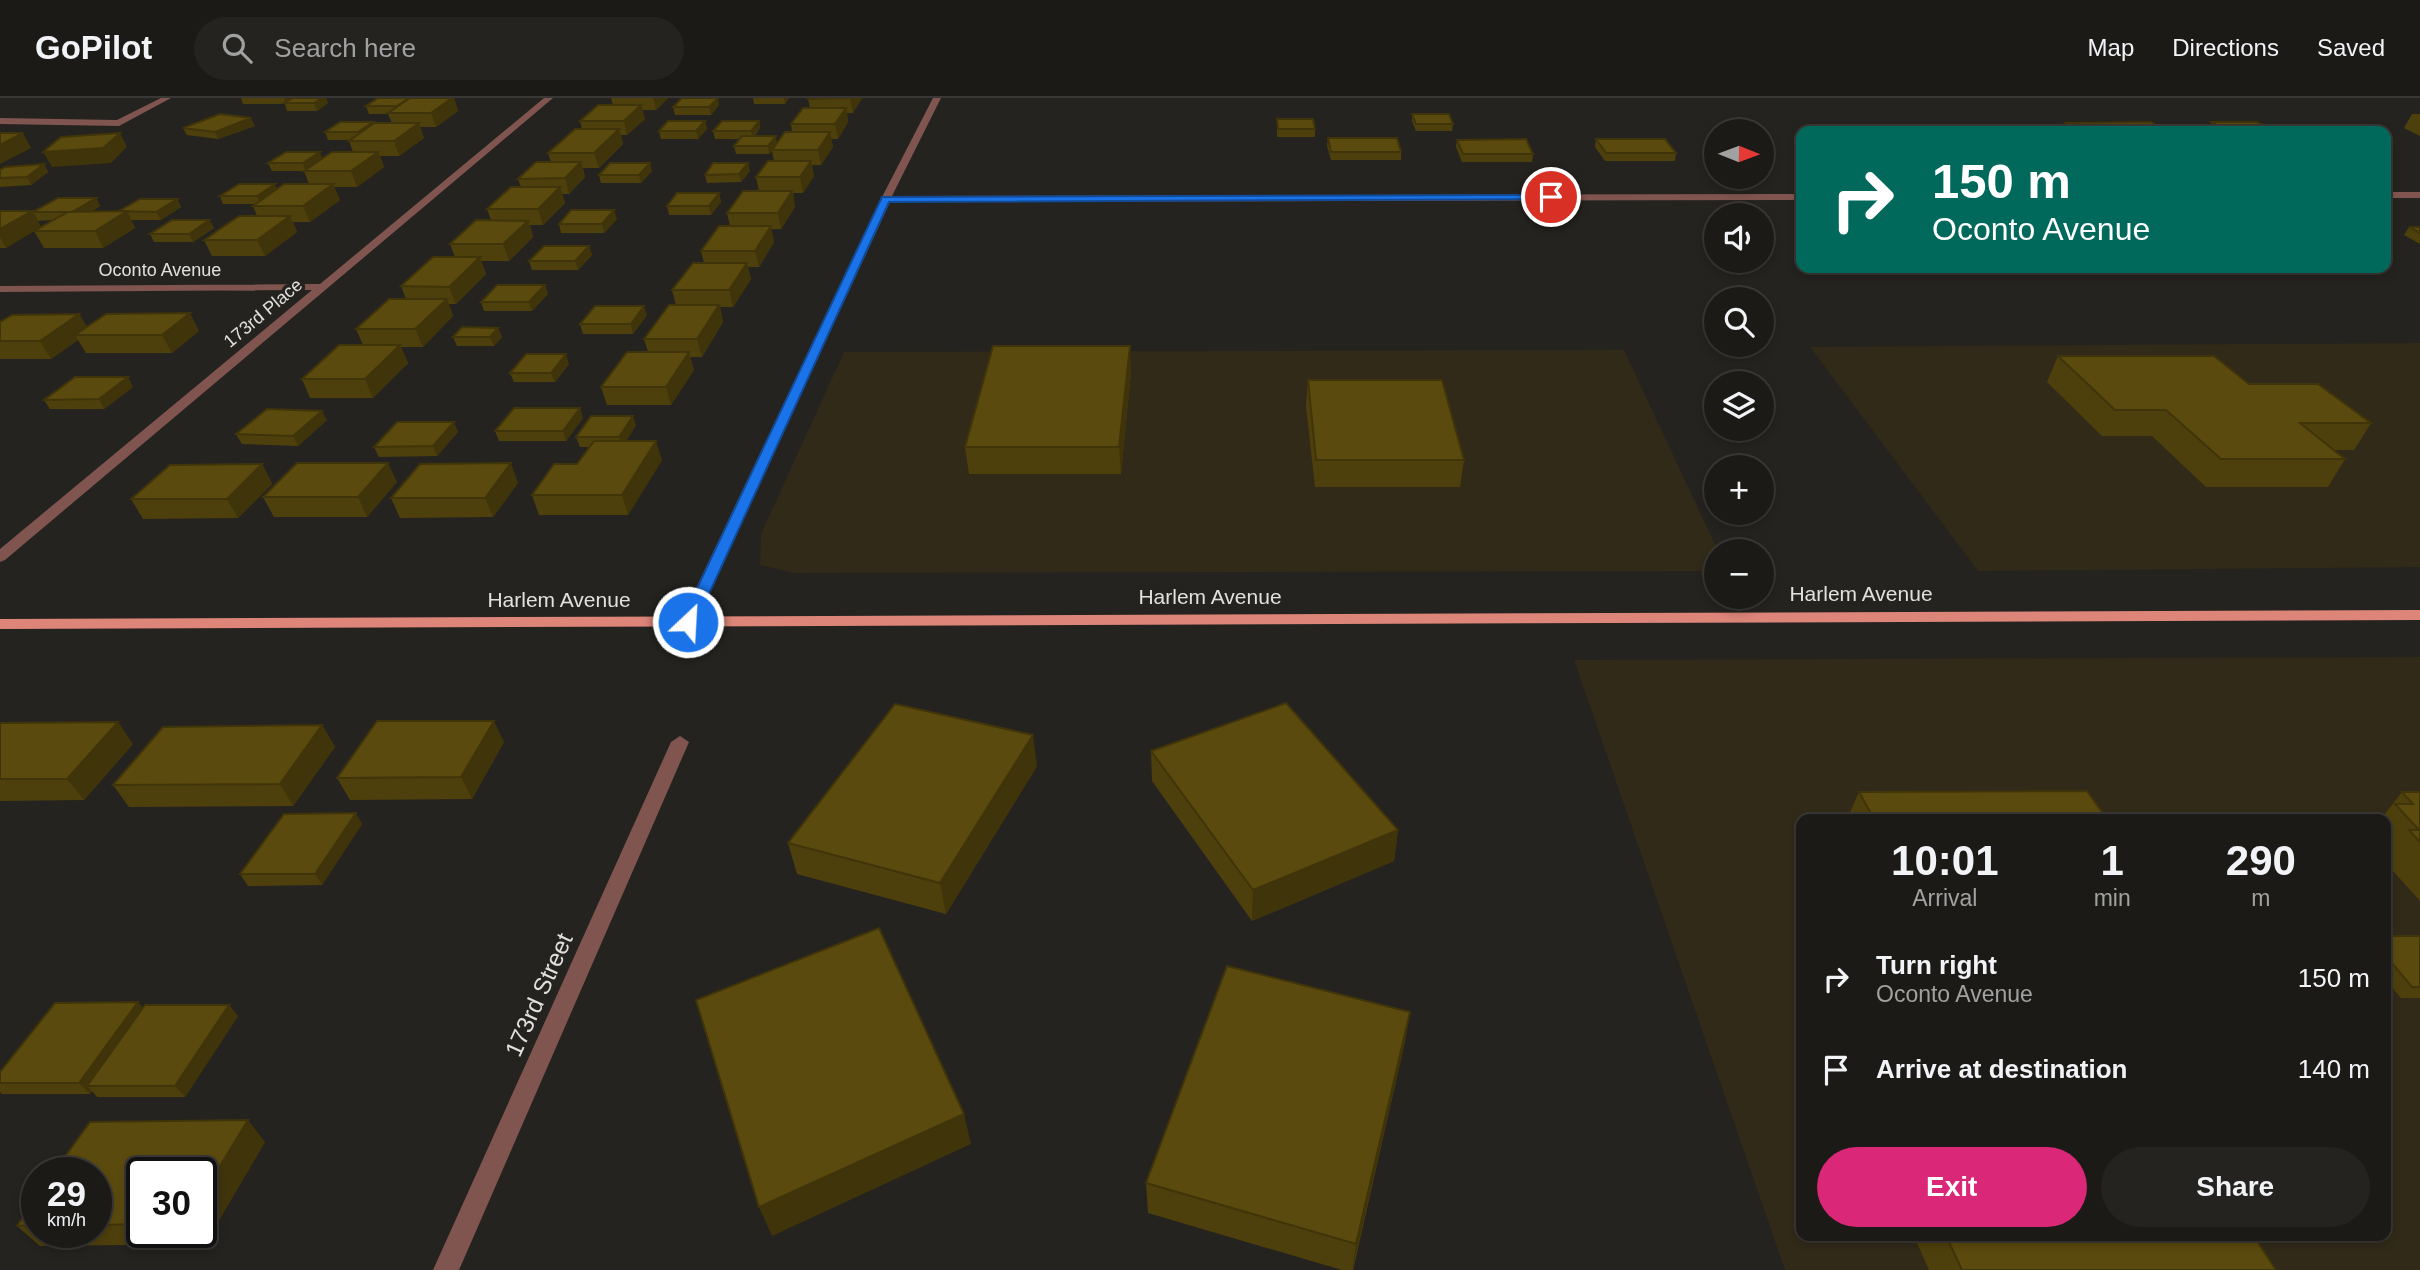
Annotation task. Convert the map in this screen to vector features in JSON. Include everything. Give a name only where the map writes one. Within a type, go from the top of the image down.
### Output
[{"type":"main road","name":"Harlem Avenue","points":[[0,624],[2420,615]]},
{"type":"street","points":[[0,121],[119,123],[167,98]]},
{"type":"street","name":"173rd Place","points":[[0,557],[549,98]]},
{"type":"street","points":[[688,622],[886,199],[937,98]]},
{"type":"street","points":[[2391,195],[2420,195]]},
{"type":"street","points":[[886,199],[1796,197]]},
{"type":"street","name":"Oconto Avenue","points":[[0,289],[321,287]]},
{"type":"street","name":"173rd Street","points":[[446,1270],[680,741]]},
{"type":"shaded area","points":[[2420,343],[2420,567],[1978,571],[1810,347]]},
{"type":"shaded area","points":[[1624,350],[1712,539],[1704,539],[1704,571],[794,573],[760,565],[761,534],[844,352]]},
{"type":"shaded area","points":[[2420,657],[2420,1270],[1785,1270],[1574,660]]},
{"type":"building","points":[[293,98],[322,98],[314,103],[284,103]]},
{"type":"building","points":[[378,98],[409,98],[397,106],[366,106]]},
{"type":"building","points":[[410,98],[452,98],[431,113],[388,113]]},
{"type":"building","points":[[682,98],[718,98],[709,107],[673,107]]},
{"type":"building","points":[[598,105],[641,105],[624,121],[580,121]]},
{"type":"building","points":[[803,108],[846,108],[835,124],[791,124]]},
{"type":"building","points":[[220,114],[251,118],[215,132],[183,128]]},
{"type":"building","points":[[1412,114],[1449,114],[1453,124],[1416,124]]},
{"type":"building","points":[[1277,119],[1313,119],[1315,129],[1278,129]]},
{"type":"building","points":[[668,121],[705,121],[696,131],[659,131]]},
{"type":"building","points":[[722,121],[759,121],[751,131],[713,131]]},
{"type":"building","points":[[340,122],[373,122],[358,132],[325,132]]},
{"type":"building","points":[[2151,122],[2158,126],[2071,126],[2066,123]]},
{"type":"building","points":[[2212,122],[2257,122],[2265,126],[2219,126]]},
{"type":"building","points":[[374,123],[419,123],[394,141],[349,141]]},
{"type":"building","points":[[575,129],[619,129],[594,153],[548,153]]},
{"type":"building","points":[[785,132],[830,132],[818,150],[772,150]]},
{"type":"building","points":[[0,133],[23,133],[0,145]]},
{"type":"building","points":[[120,133],[103,148],[43,152],[61,137]]},
{"type":"building","points":[[742,136],[776,136],[768,146],[734,146]]},
{"type":"building","points":[[1328,138],[1397,138],[1401,152],[1331,152]]},
{"type":"building","points":[[1526,139],[1533,154],[1463,154],[1457,140]]},
{"type":"building","points":[[1596,139],[1665,139],[1676,153],[1606,153]]},
{"type":"building","points":[[286,152],[320,152],[303,163],[268,163]]},
{"type":"building","points":[[332,152],[378,152],[351,171],[304,171]]},
{"type":"building","points":[[768,161],[811,161],[800,177],[756,177]]},
{"type":"building","points":[[536,162],[581,162],[565,178],[518,179]]},
{"type":"building","points":[[610,163],[650,163],[639,175],[599,175]]},
{"type":"building","points":[[713,163],[748,163],[739,174],[705,175]]},
{"type":"building","points":[[44,164],[27,177],[0,178],[0,170],[5,167]]},
{"type":"building","points":[[239,184],[275,184],[257,196],[220,196]]},
{"type":"building","points":[[284,184],[333,184],[303,206],[253,206]]},
{"type":"building","points":[[511,187],[560,187],[538,209],[487,209]]},
{"type":"building","points":[[743,191],[792,191],[778,213],[727,213]]},
{"type":"building","points":[[677,193],[719,193],[709,206],[667,206]]},
{"type":"building","points":[[58,198],[96,198],[72,212],[33,212]]},
{"type":"building","points":[[140,199],[177,199],[156,212],[119,211]]},
{"type":"building","points":[[571,210],[614,210],[602,224],[559,224]]},
{"type":"building","points":[[0,211],[32,211],[0,229]]},
{"type":"building","points":[[127,211],[95,231],[34,231],[68,212]]},
{"type":"building","points":[[239,216],[290,216],[257,240],[204,240]]},
{"type":"building","points":[[172,220],[209,220],[189,234],[150,234]]},
{"type":"building","points":[[476,220],[528,221],[503,244],[450,244]]},
{"type":"building","points":[[719,226],[771,226],[755,251],[701,251]]},
{"type":"building","points":[[2409,227],[2420,227],[2420,233]]},
{"type":"building","points":[[544,246],[589,246],[575,261],[529,261]]},
{"type":"building","points":[[433,257],[480,257],[449,287],[401,286]]},
{"type":"building","points":[[693,263],[747,263],[729,290],[672,290]]},
{"type":"building","points":[[497,285],[545,285],[529,302],[481,302]]},
{"type":"building","points":[[389,299],[447,299],[415,329],[356,329]]},
{"type":"building","points":[[669,305],[719,305],[697,339],[644,339]]},
{"type":"building","points":[[595,306],[644,306],[631,324],[580,324]]},
{"type":"building","points":[[190,313],[162,335],[75,335],[106,314]]},
{"type":"building","points":[[79,314],[40,341],[0,341],[0,322],[12,315]]},
{"type":"building","points":[[462,327],[498,328],[490,337],[453,337]]},
{"type":"building","points":[[339,345],[400,345],[365,379],[302,379]]},
{"type":"building","points":[[993,346],[1130,346],[1119,447],[965,447]]},
{"type":"building","points":[[627,352],[689,352],[666,387],[601,387]]},
{"type":"building","points":[[526,354],[566,354],[551,373],[510,373]]},
{"type":"building","points":[[2058,356],[2214,356],[2249,384],[2318,384],[2371,423],[2300,423],[2345,459],[2221,459],[2166,410],[2115,410]]},
{"type":"building","points":[[75,377],[128,377],[99,399],[44,400]]},
{"type":"building","points":[[1308,380],[1442,380],[1464,460],[1316,460]]},
{"type":"building","points":[[514,408],[580,408],[563,431],[495,431]]},
{"type":"building","points":[[267,409],[322,411],[293,436],[236,434]]},
{"type":"building","points":[[591,416],[633,416],[619,437],[576,437]]},
{"type":"building","points":[[397,422],[454,422],[433,446],[374,447]]},
{"type":"building","points":[[594,441],[656,441],[622,495],[532,495],[554,464],[577,464]]},
{"type":"building","points":[[297,463],[388,463],[358,497],[263,497]]},
{"type":"building","points":[[511,463],[485,498],[391,498],[420,464]]},
{"type":"building","points":[[262,464],[227,499],[131,499],[170,465]]},
{"type":"building","points":[[1286,703],[1398,830],[1253,890],[1151,751]]},
{"type":"building","points":[[895,704],[1033,735],[940,883],[788,843]]},
{"type":"building","points":[[377,721],[494,721],[461,777],[337,778]]},
{"type":"building","points":[[118,722],[67,779],[0,779],[1,723]]},
{"type":"building","points":[[322,725],[280,784],[113,785],[163,727]]},
{"type":"building","points":[[2087,791],[2103,814],[1871,814],[1859,792]]},
{"type":"building","points":[[2402,792],[2420,792],[2420,842],[2409,830],[2419,830],[2395,804],[2413,804]]},
{"type":"building","points":[[356,813],[315,874],[240,874],[284,814]]},
{"type":"building","points":[[879,928],[964,1114],[759,1207],[696,1000]]},
{"type":"building","points":[[2391,936],[2420,936],[2420,987],[2412,987],[2391,962]]},
{"type":"building","points":[[1227,966],[1410,1012],[1356,1244],[1146,1183]]},
{"type":"building","points":[[138,1002],[79,1083],[0,1083],[0,1072],[55,1003]]},
{"type":"building","points":[[145,1005],[229,1005],[175,1086],[87,1086]]},
{"type":"building","points":[[248,1120],[217,1171],[217,1157],[126,1157],[126,1224],[112,1225],[112,1157],[65,1157],[90,1122]]},
{"type":"building","points":[[1948,1241],[2257,1241],[2276,1270],[1962,1270]]},
{"type":"route","points":[[688,622],[886,199],[1551,197]]}]
